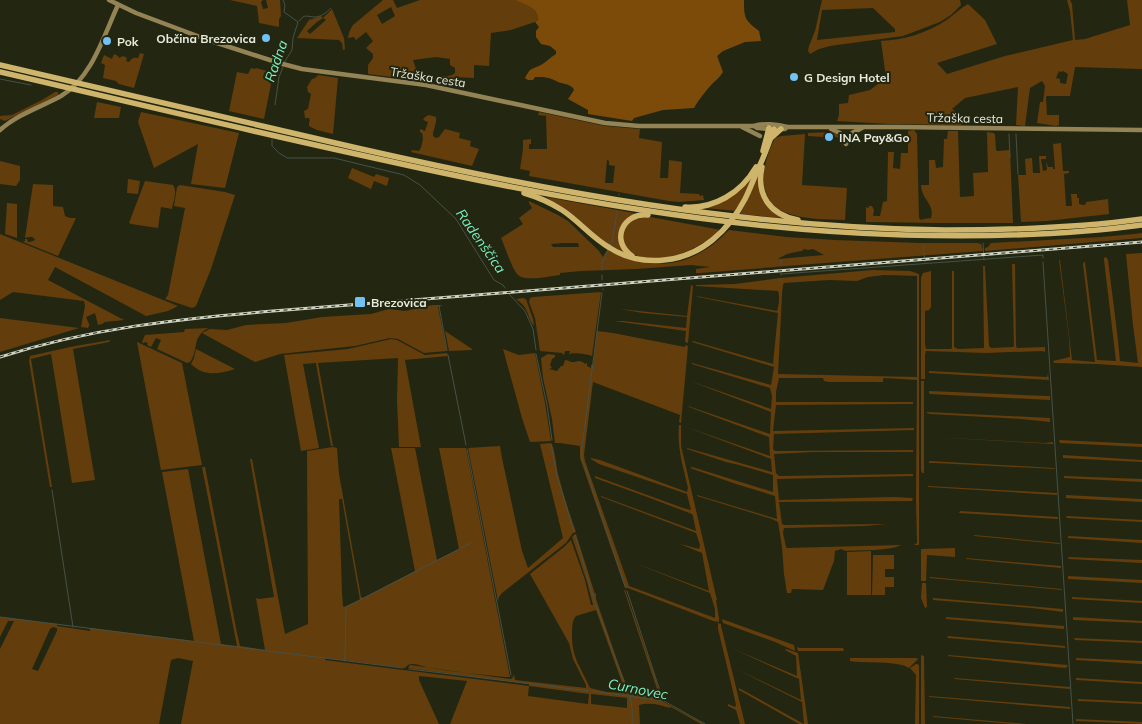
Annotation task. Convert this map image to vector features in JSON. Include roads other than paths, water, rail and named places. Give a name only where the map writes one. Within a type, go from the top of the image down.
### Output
[{"type":"highway","points":[[0,65],[485,176],[663,208],[822,225],[909,229],[1002,229],[1071,226],[1142,219]]},
{"type":"highway","points":[[0,72],[318,146],[504,186],[667,214],[806,230],[927,236],[1036,234],[1090,231],[1142,225]]},
{"type":"highway","points":[[771,138],[784,128]]},
{"type":"highway","points":[[663,208],[670,206],[700,207],[712,204],[739,188],[750,176],[763,155],[771,138],[771,129]]},
{"type":"highway","points":[[771,129],[765,144],[760,175],[760,184],[764,196],[769,205],[784,216],[814,221],[822,225]]},
{"type":"highway","points":[[760,136],[765,144]]},
{"type":"highway","points":[[504,186],[508,189],[534,196],[562,210],[608,248],[625,256],[641,260],[658,261],[680,257],[700,249],[717,237],[745,199],[763,155]]},
{"type":"highway","points":[[641,260],[630,255],[624,247],[621,237],[624,226],[629,220],[638,215],[659,216],[667,214]]},
{"type":"main road","name":"Tržaška cesta","points":[[109,0],[149,19],[208,40],[284,65],[313,71],[426,85],[605,122],[639,126],[781,125],[784,128]]},
{"type":"main road","points":[[0,130],[17,118],[62,96],[74,86],[87,71],[118,5]]},
{"type":"main road","points":[[741,126],[760,136]]},
{"type":"main road","name":"Tržaška cesta","points":[[754,126],[771,129],[866,127],[1142,130]]},
{"type":"main road","points":[[825,127],[838,131],[846,142],[851,134],[866,127]]},
{"type":"waterway","name":"Radna","points":[[283,0],[285,5],[284,12],[298,22],[293,38],[292,50],[284,63]]},
{"type":"waterway","points":[[299,21],[305,16],[319,16],[331,8]]},
{"type":"waterway","name":"Radna","points":[[275,105],[279,77],[283,67]]},
{"type":"waterway","points":[[0,79],[31,85]]},
{"type":"waterway","points":[[1009,134],[1010,157]]},
{"type":"waterway","points":[[1016,134],[1018,174]]},
{"type":"waterway","points":[[272,139],[272,146],[287,158],[334,158],[404,175],[420,185],[456,219],[494,280],[505,288]]},
{"type":"waterway","points":[[610,245],[612,243],[617,212]]},
{"type":"waterway","points":[[983,243],[984,260]]},
{"type":"waterway","points":[[923,246],[925,262]]},
{"type":"waterway","points":[[602,270],[602,264],[608,250]]},
{"type":"waterway","points":[[781,274],[1043,255],[1043,258]]},
{"type":"waterway","points":[[781,260],[781,265]]},
{"type":"waterway","points":[[1043,262],[1073,724]]},
{"type":"waterway","points":[[602,275],[602,280]]},
{"type":"waterway","points":[[602,293],[581,455],[625,586]]},
{"type":"waterway","name":"Radenščica","points":[[509,294],[525,311],[533,329],[536,350]]},
{"type":"waterway","points":[[439,306],[447,350]]},
{"type":"waterway","name":"Radenščica","points":[[536,354],[552,440]]},
{"type":"waterway","points":[[448,355],[466,445]]},
{"type":"waterway","name":"Radenščica","points":[[551,444],[557,476],[574,532]]},
{"type":"waterway","points":[[467,449],[511,675]]},
{"type":"waterway","points":[[52,490],[73,627]]},
{"type":"waterway","points":[[575,535],[595,603],[630,696],[632,724]]},
{"type":"waterway","points":[[345,661],[346,607],[471,543]]},
{"type":"waterway","points":[[627,591],[663,700]]},
{"type":"waterway","points":[[0,617],[403,668]]},
{"type":"waterway","points":[[409,669],[589,691]]},
{"type":"waterway","name":"Curnovec","points":[[592,691],[664,701],[705,724]]},
{"type":"railway","points":[[0,357],[34,347],[101,332],[203,317],[1142,242]]},
{"type":"place","name":"Občina Brezovica","points":[[266,38]]},
{"type":"place","name":"Pok","points":[[107,41]]},
{"type":"place","name":"G Design Hotel","points":[[794,77]]},
{"type":"place","name":"INA Pay&Go","points":[[829,137]]},
{"type":"place","name":"Brezovica","points":[[360,302]]}]
